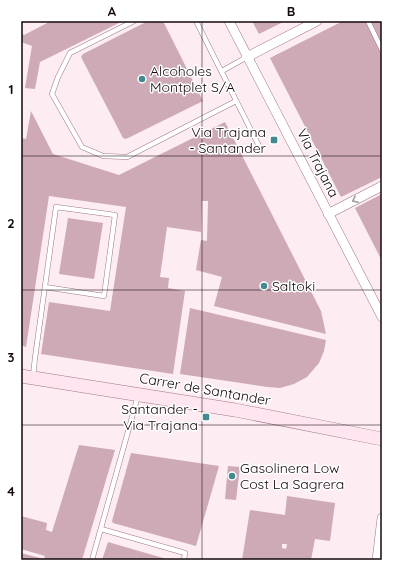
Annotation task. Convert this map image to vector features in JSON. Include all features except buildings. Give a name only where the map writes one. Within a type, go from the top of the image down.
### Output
[{"type":"street","name":"Via Trajana","points":[[229,21],[382,317]]},
{"type":"street","points":[[247,57],[317,21]]},
{"type":"street","points":[[328,214],[382,186]]},
{"type":"street","name":"Carrer de Santander","points":[[27,377],[235,410],[382,439]]},
{"type":"street","points":[[377,560],[382,518]]},
{"type":"lane","points":[[134,21],[70,53],[58,77],[52,94],[82,147],[103,156],[127,157],[236,101]]},
{"type":"lane","points":[[196,21],[259,146]]},
{"type":"lane","points":[[368,21],[382,50]]},
{"type":"lane","points":[[222,71],[247,57]]},
{"type":"lane","points":[[27,377],[45,287],[56,207],[115,215],[104,296],[45,287]]},
{"type":"lane","points":[[92,560],[139,394]]},
{"type":"lane","points":[[101,529],[185,553],[184,560]]},
{"type":"place","name":"Alcoholes Montplet S/A","points":[[142,79]]},
{"type":"place","name":"Via Trajana - Santander","points":[[274,140]]},
{"type":"place","name":"Saltoki","points":[[264,286]]},
{"type":"place","name":"Santander - Via Trajana","points":[[206,417]]},
{"type":"place","name":"Gasolinera Low Cost La Sagrera","points":[[232,476]]}]
